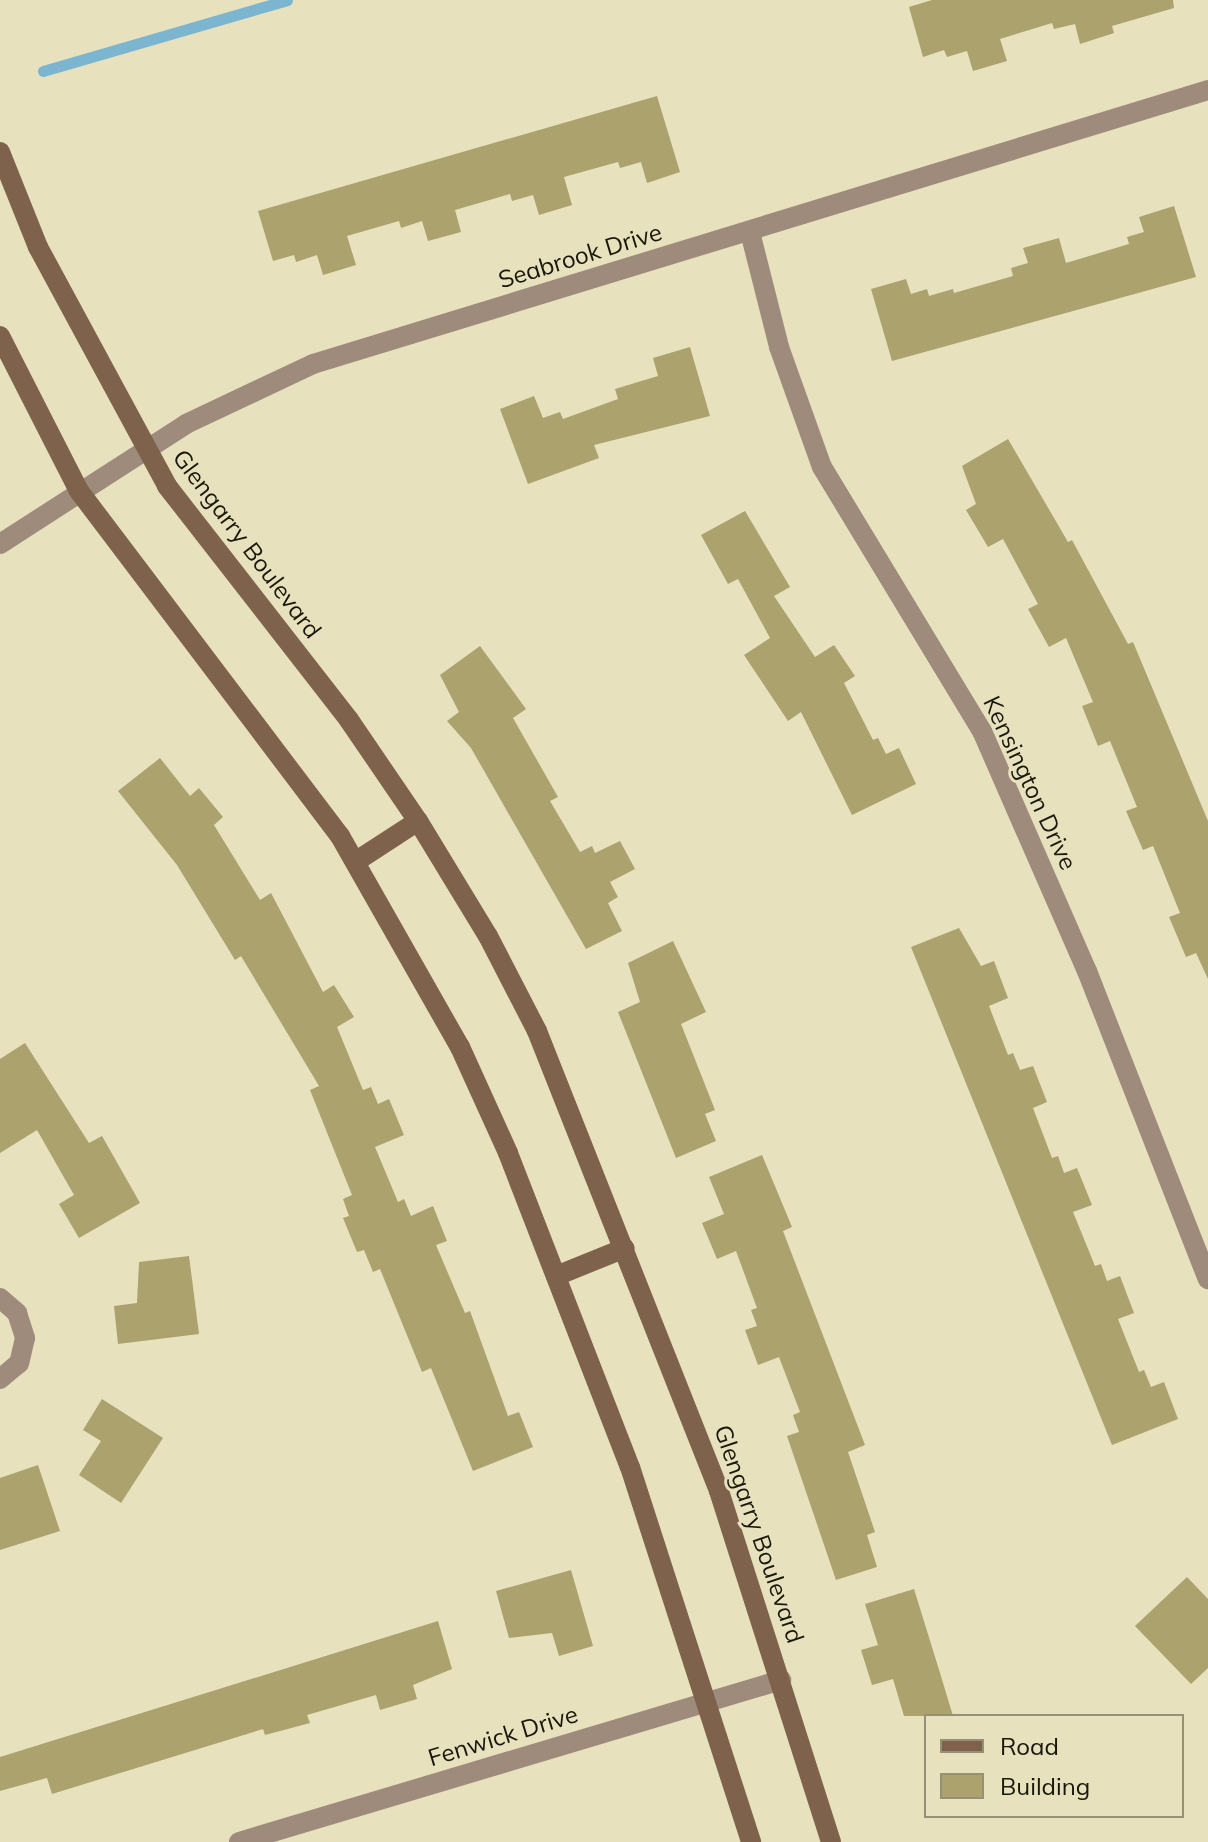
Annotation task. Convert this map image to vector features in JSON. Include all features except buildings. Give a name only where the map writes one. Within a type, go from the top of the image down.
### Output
[{"type":"street","name":"Seabrook Drive","points":[[0,544],[79,491],[234,398],[313,364],[1208,90]]},
{"type":"street","name":"Glengarry Boulevard","points":[[0,152],[38,247],[145,450],[418,821],[488,936],[537,1031],[719,1491],[831,1842]]},
{"type":"street","name":"Kensington Drive","points":[[750,232],[779,347],[822,467],[982,731],[1087,971],[1208,1279]]},
{"type":"street","points":[[0,336],[79,491],[355,862],[460,1047],[556,1276],[630,1467],[709,1701],[751,1842]]},
{"type":"street","points":[[355,862],[418,821]]},
{"type":"street","points":[[556,1276],[625,1248]]},
{"type":"street","points":[[0,1298],[17,1313],[25,1338],[19,1363],[0,1379]]},
{"type":"street","name":"Fenwick Drive","points":[[239,1842],[781,1680]]},
{"type":"waterway","points":[[43,71],[287,0]]}]
